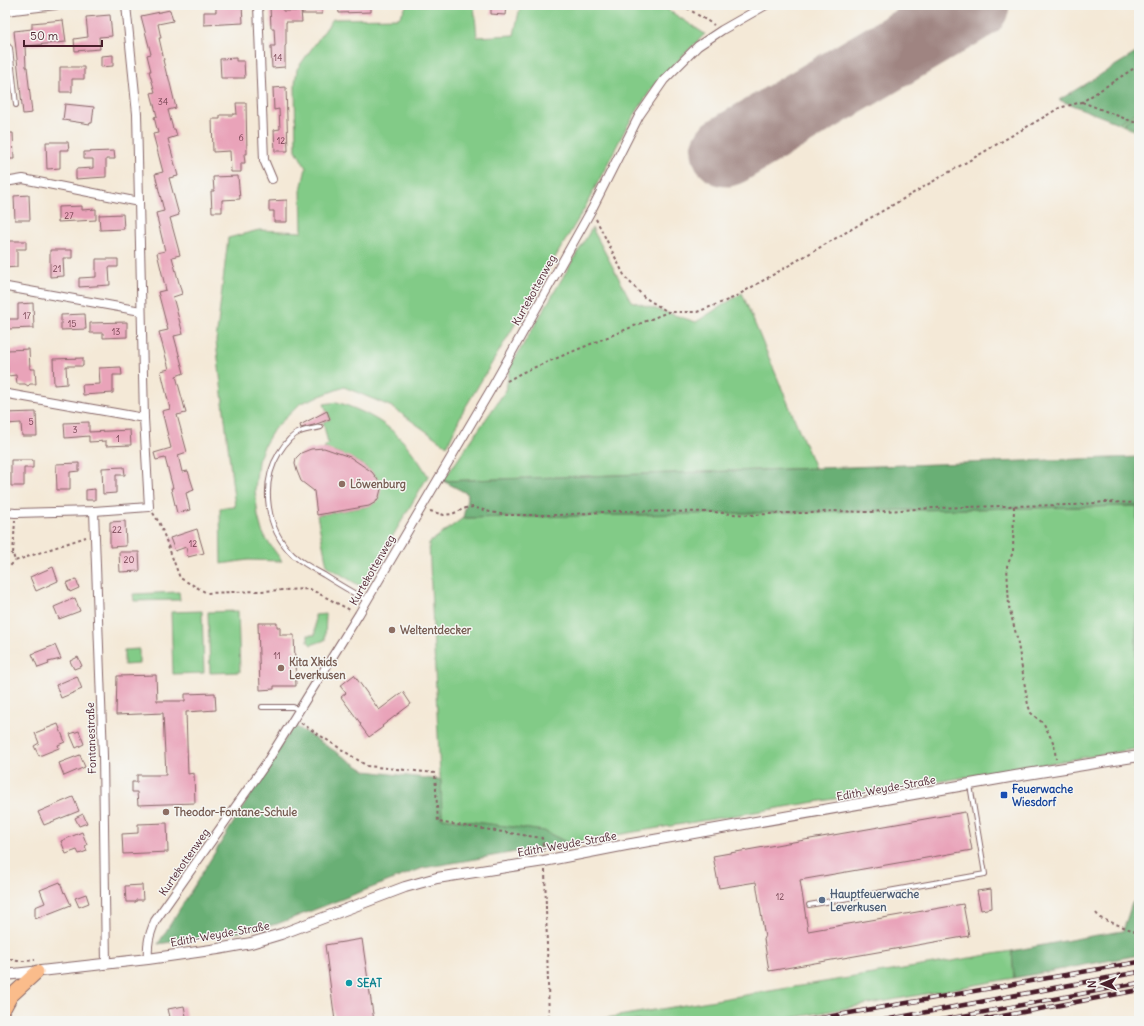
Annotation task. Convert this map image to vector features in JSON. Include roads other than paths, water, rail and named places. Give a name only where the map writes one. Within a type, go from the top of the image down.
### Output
[{"type":"main road","points":[[5,1007],[11,996],[37,972]]},
{"type":"street","points":[[5,11],[56,5]]},
{"type":"street","points":[[5,512],[94,511],[149,507],[144,418],[137,114],[126,5]]},
{"type":"street","points":[[258,5],[264,160],[272,179]]},
{"type":"street","name":"Kurtekottenweg","points":[[148,958],[148,944],[155,921],[265,765],[359,614],[490,390],[592,209],[639,116],[664,80],[698,46],[722,30],[766,5]]},
{"type":"street","points":[[5,182],[23,179],[139,202]]},
{"type":"street","points":[[7,287],[141,311]]},
{"type":"street","points":[[8,394],[144,418]]},
{"type":"street","name":"Fontanestraße","points":[[94,511],[103,756],[106,964]]},
{"type":"street","name":"Edith-Weyde-Straße","points":[[5,975],[106,964],[218,949],[251,943],[281,934],[423,881],[437,878],[544,861],[620,846],[1139,756]]},
{"type":"lane","points":[[5,42],[10,48],[16,105]]},
{"type":"lane","points":[[321,427],[299,432],[284,444],[275,459],[270,471],[268,485],[268,502],[272,518],[280,538],[292,554],[305,564],[366,600]]},
{"type":"lane","points":[[262,707],[293,706],[300,710]]},
{"type":"lane","points":[[809,905],[985,874],[970,785]]},
{"type":"railway","points":[[804,1021],[1139,962]]},
{"type":"railway","points":[[879,1021],[1139,972]]},
{"type":"railway","points":[[936,1021],[1139,983]]},
{"type":"railway","points":[[976,1021],[1139,990]]},
{"type":"place","name":"Löwenburg","points":[[342,484]]},
{"type":"place","name":"Weltentdecker","points":[[392,630]]},
{"type":"place","name":"Kita Xkids Leverkusen","points":[[281,668]]},
{"type":"place","name":"Feuerwache Wiesdorf","points":[[1004,795]]},
{"type":"place","name":"Theodor-Fontane-Schule","points":[[166,812]]},
{"type":"place","name":"Hauptfeuerwache Leverkusen","points":[[822,900]]},
{"type":"place","name":"SEAT","points":[[349,983]]}]
